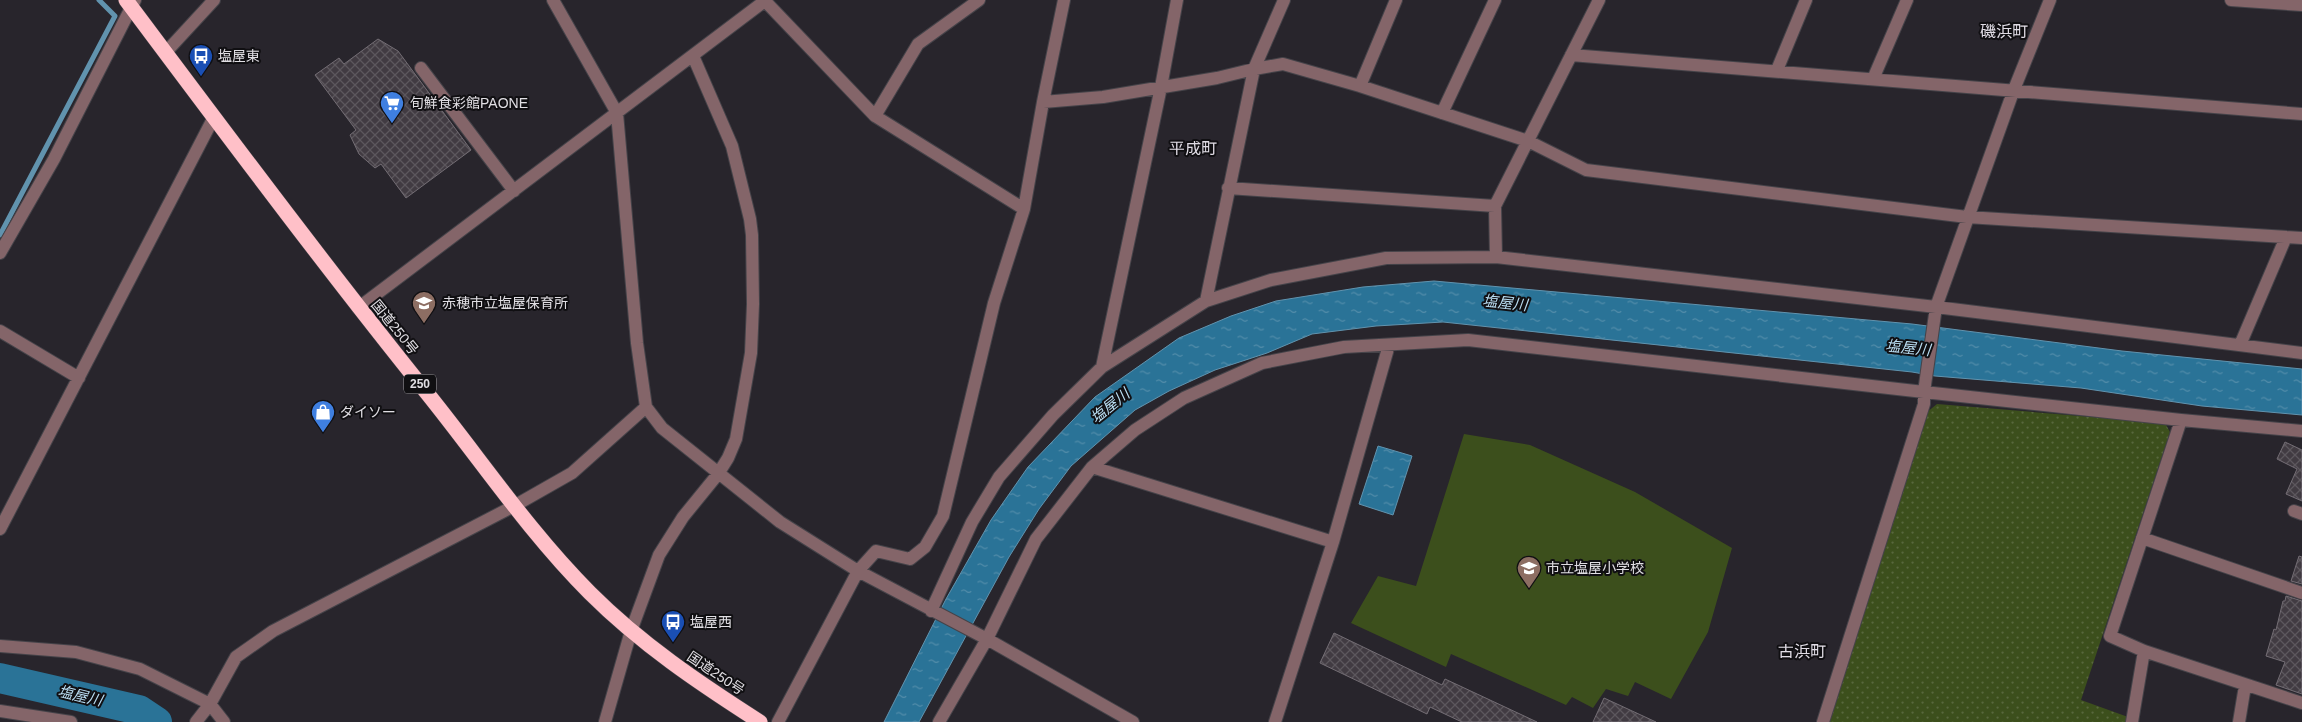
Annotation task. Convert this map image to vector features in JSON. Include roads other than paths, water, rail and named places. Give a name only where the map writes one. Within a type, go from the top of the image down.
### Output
[{"type":"highway","name":"国道250号","points":[[131,2],[214,117],[358,308],[514,506],[560,561],[630,631],[700,683],[760,722]]},
{"type":"street","points":[[166,52],[214,0]]},
{"type":"street","points":[[553,0],[617,113],[637,343],[646,407],[662,428],[780,522],[858,571],[987,640],[1133,722]]},
{"type":"street","points":[[358,308],[766,0],[874,116],[1024,209]]},
{"type":"street","points":[[874,116],[918,44],[979,0]]},
{"type":"street","points":[[778,722],[858,571],[876,551],[910,560],[925,547],[943,516],[994,303],[1024,209],[1064,0]]},
{"type":"street","points":[[1102,368],[1161,87],[1177,0]]},
{"type":"street","points":[[1206,301],[1254,69],[1284,0]]},
{"type":"street","points":[[1360,86],[1396,0]]},
{"type":"street","points":[[1442,113],[1495,0]]},
{"type":"street","points":[[1496,257],[1495,206],[1599,0]]},
{"type":"street","points":[[1777,70],[1806,0]]},
{"type":"street","points":[[1873,79],[1907,0]]},
{"type":"street","points":[[1824,722],[1924,404],[1936,307],[2013,92],[2050,0]]},
{"type":"street","points":[[2231,0],[2302,5]]},
{"type":"street","points":[[0,253],[54,159],[131,2]]},
{"type":"street","points":[[1571,55],[1777,70],[2013,92],[2302,114]]},
{"type":"street","points":[[605,722],[630,631],[659,555],[683,517],[718,474],[728,458],[736,439],[751,353],[753,304],[752,236],[732,146],[693,56]]},
{"type":"street","points":[[1043,102],[1103,97],[1217,78],[1283,64],[1360,86],[1528,141],[1586,170],[1967,217],[2302,238]]},
{"type":"street","points":[[421,68],[514,192]]},
{"type":"street","points":[[0,529],[214,117]]},
{"type":"street","points":[[1228,188],[1495,206]]},
{"type":"street","points":[[2240,345],[2286,237]]},
{"type":"street","points":[[931,611],[972,522],[1000,476],[1052,415],[1102,368],[1206,301],[1271,280],[1386,258],[1496,257],[1936,307],[2302,353]]},
{"type":"street","points":[[0,331],[79,378]]},
{"type":"street","points":[[939,722],[987,640],[1036,539],[1092,467],[1135,430],[1184,398],[1262,363],[1344,347],[1468,340],[1924,392],[2302,431]]},
{"type":"street","points":[[1275,722],[1332,542],[1389,345]]},
{"type":"street","points":[[196,722],[210,704],[236,657],[272,631],[514,506],[572,473],[646,407]]},
{"type":"street","points":[[2181,420],[2110,636],[2144,651],[2302,704]]},
{"type":"street","points":[[1092,467],[1332,542]]},
{"type":"street","points":[[2142,538],[2302,593]]},
{"type":"street","points":[[0,646],[76,652],[140,669],[210,704],[224,722]]},
{"type":"street","points":[[2132,722],[2144,651]]},
{"type":"street","points":[[2239,722],[2245,686]]},
{"type":"street","points":[[0,711],[71,722]]},
{"type":"water","points":[[1434,281],[1912,324],[2122,351],[2302,369],[2302,415],[2202,406],[2081,388],[1935,376],[1443,322],[1376,326],[1312,334],[1267,353],[1215,370],[1169,391],[1135,410],[1071,466],[1039,509],[1009,557],[919,722],[884,722],[946,599],[991,520],[1028,467],[1095,397],[1179,338],[1231,316],[1276,301],[1363,287]]},
{"type":"water","points":[[1378,446],[1412,456],[1393,515],[1359,504]]},
{"type":"waterway","points":[[0,235],[115,16],[99,0]]},
{"type":"waterway","name":"塩屋川","points":[[0,678],[139,710],[157,722]]},
{"type":"place","name":"塩屋東","points":[[201,77]]},
{"type":"place","name":"旬鮮食彩館PAONE","points":[[392,124]]},
{"type":"place","name":"赤穂市立塩屋保育所","points":[[424,324]]},
{"type":"place","name":"ダイソー","points":[[323,433]]},
{"type":"place","name":"市立塩屋小学校","points":[[1529,589]]},
{"type":"place","name":"塩屋西","points":[[673,643]]},
{"type":"district","name":"磯浜町","points":[[2004,31]]},
{"type":"district","name":"平成町","points":[[1193,148]]},
{"type":"district","name":"古浜町","points":[[1802,651]]}]
